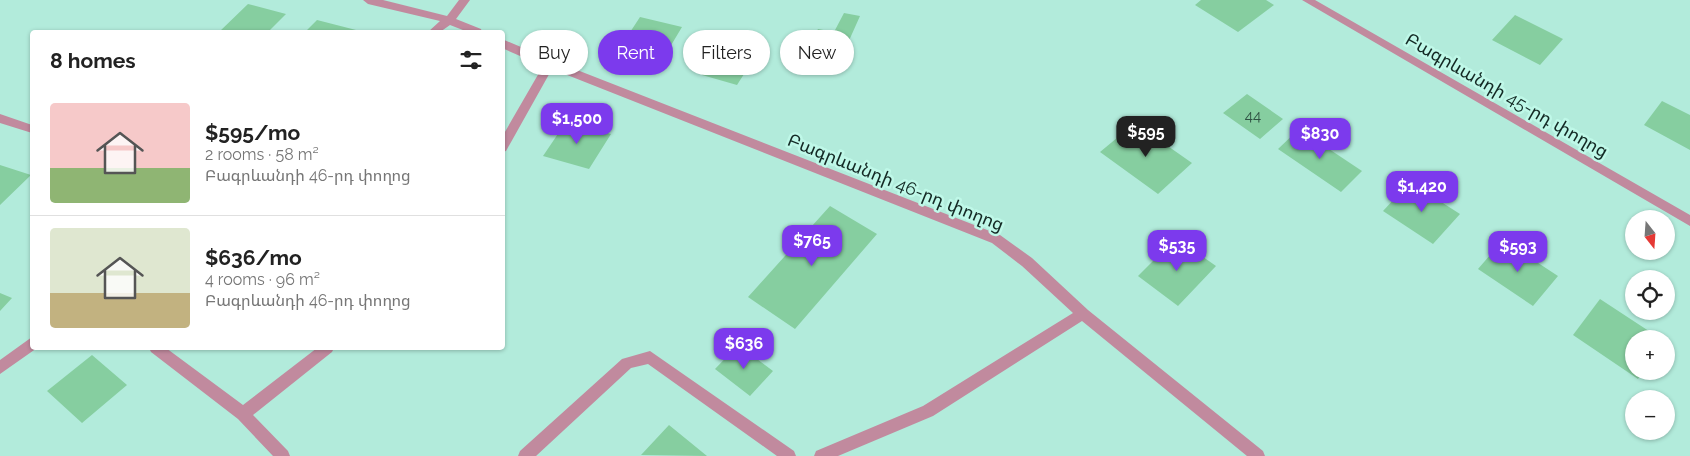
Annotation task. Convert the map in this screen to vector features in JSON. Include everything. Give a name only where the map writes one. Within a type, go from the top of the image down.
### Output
[{"type":"street","points":[[368,0],[449,20],[472,30]]},
{"type":"street","points":[[436,30],[449,20],[465,0]]},
{"type":"street","name":"Բագրևանդի 45-րդ փողոց","points":[[1307,0],[1690,221]]},
{"type":"street","name":"Բագրևանդի 46-րդ փողոց","points":[[505,44],[520,51]]},
{"type":"street","points":[[505,143],[544,75]]},
{"type":"street","name":"Բագրևանդի 46-րդ փողոց","points":[[578,75],[996,240],[1027,262],[1083,314],[1258,456]]},
{"type":"street","points":[[0,118],[30,128]]},
{"type":"street","points":[[821,456],[928,411],[1083,314]]},
{"type":"street","points":[[0,368],[30,345]]},
{"type":"street","points":[[159,350],[243,414],[283,456]]},
{"type":"street","points":[[243,414],[324,350]]},
{"type":"street","points":[[525,456],[627,364],[650,357],[789,456]]},
{"type":"building","points":[[1201,0],[1266,0],[1274,5],[1238,32],[1195,5]]},
{"type":"building","points":[[248,4],[286,14],[270,30],[221,30]]},
{"type":"building","points":[[844,13],[860,16],[854,30],[835,30]]},
{"type":"building","points":[[1515,15],[1563,39],[1540,65],[1492,40]]},
{"type":"building","points":[[640,17],[682,27],[673,42],[673,30],[631,30]]},
{"type":"building","points":[[317,20],[356,30],[307,30]]},
{"type":"building","points":[[702,75],[743,75],[737,85]]},
{"type":"building","points":[[1247,94],[1283,119],[1260,139],[1223,113]]},
{"type":"building","points":[[1662,101],[1690,115],[1690,150],[1644,125]]},
{"type":"building","points":[[566,122],[611,134],[589,169],[543,156]]},
{"type":"building","points":[[1135,123],[1192,163],[1158,194],[1100,152]]},
{"type":"building","points":[[1299,129],[1362,171],[1341,192],[1278,149]]},
{"type":"building","points":[[0,165],[30,175],[30,176],[0,205]]},
{"type":"building","points":[[1410,182],[1460,214],[1433,244],[1383,211]]},
{"type":"building","points":[[830,206],[877,234],[795,329],[748,297]]},
{"type":"building","points":[[1176,238],[1216,266],[1178,306],[1138,276]]},
{"type":"building","points":[[1503,240],[1558,276],[1533,306],[1478,269]]},
{"type":"building","points":[[0,293],[12,298],[0,311]]},
{"type":"building","points":[[1600,299],[1625,315],[1625,320],[1632,320],[1647,330],[1625,330],[1625,370],[1573,335]]},
{"type":"building","points":[[738,345],[773,371],[750,396],[715,369]]},
{"type":"building","points":[[92,355],[127,385],[82,423],[47,391]]},
{"type":"building","points":[[669,425],[707,456],[641,455]]}]
